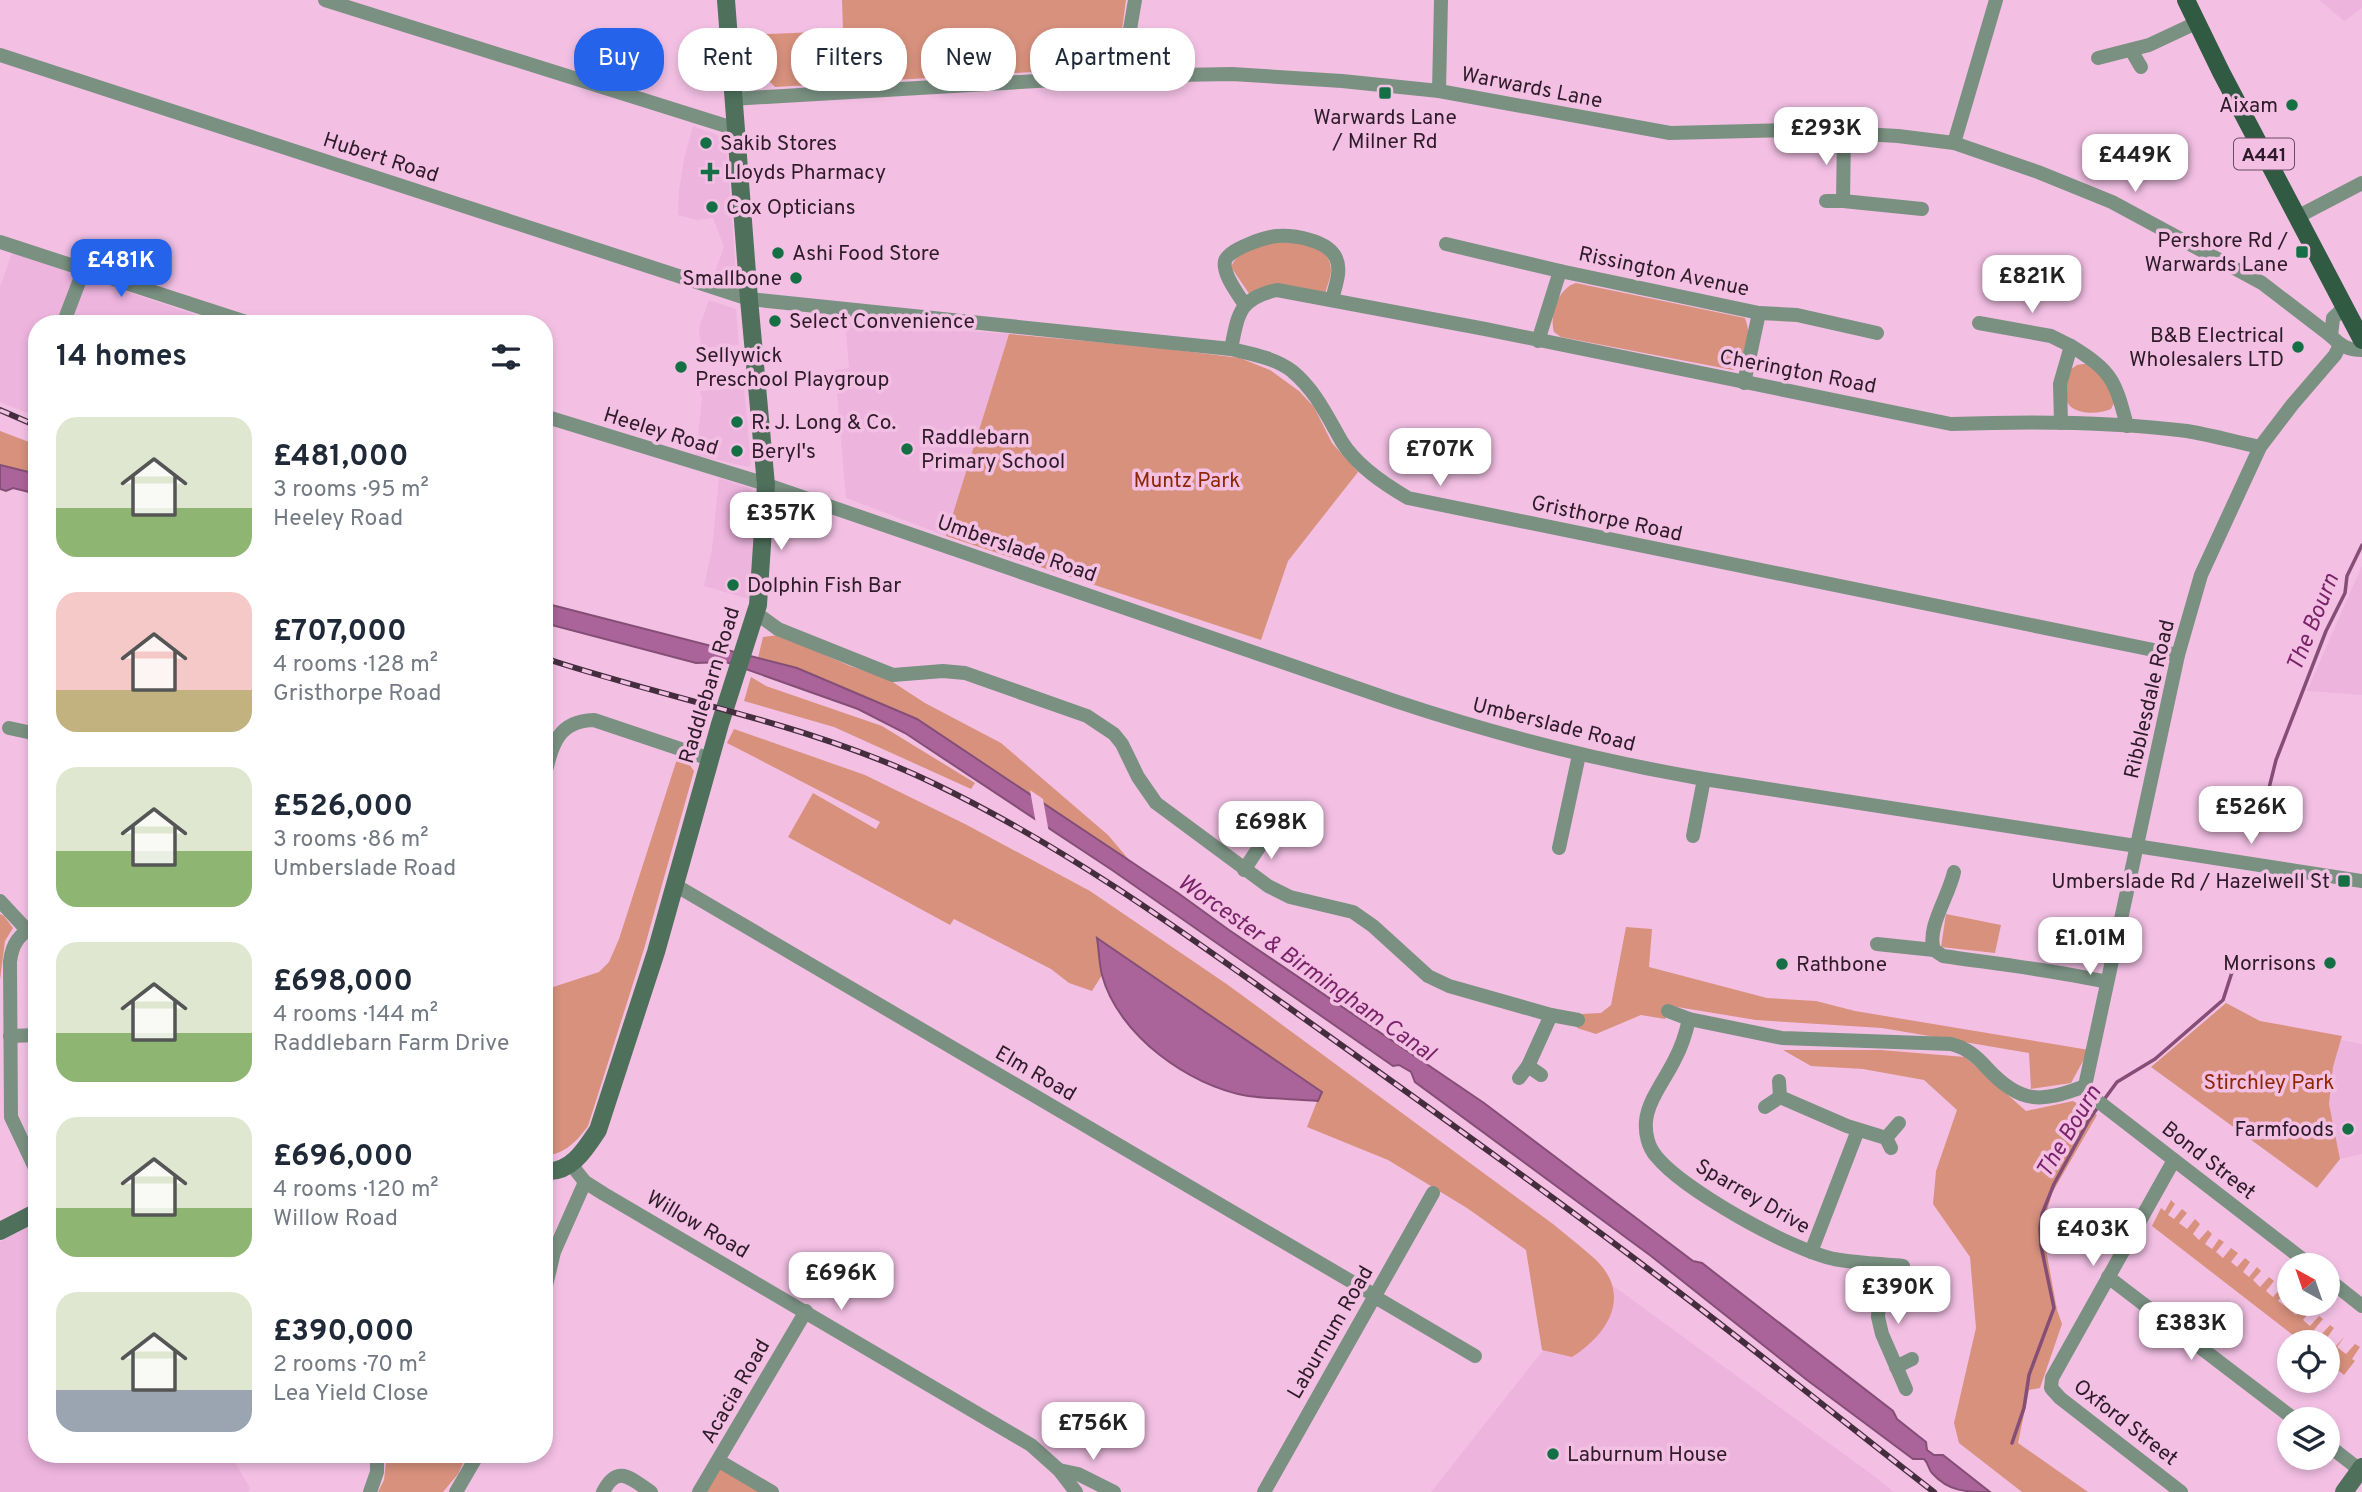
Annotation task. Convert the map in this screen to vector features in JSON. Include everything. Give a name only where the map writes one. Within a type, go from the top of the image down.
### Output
[{"type":"main road","name":"A441","points":[[2186,0],[2297,217],[2339,313],[2347,346]]},
{"type":"street","points":[[324,0],[736,130]]},
{"type":"street","name":"Raddlebarn Road","points":[[570,1163],[583,1154],[598,1130],[756,613],[766,485],[726,0]]},
{"type":"street","points":[[1130,28],[1135,0]]},
{"type":"street","points":[[1438,91],[1441,0]]},
{"type":"street","points":[[1954,143],[1996,0]]},
{"type":"street","points":[[2098,58],[2150,45],[2196,23]]},
{"type":"street","points":[[2131,50],[2141,66]]},
{"type":"street","name":"Hubert Road","points":[[0,55],[749,299]]},
{"type":"street","name":"Warwards Lane","points":[[1195,75],[1232,74],[1342,81],[1438,91],[1670,133],[1792,130],[1898,136],[1954,143],[2039,172],[2112,202],[2242,271],[2347,346]]},
{"type":"street","name":"Warwards Lane","points":[[733,99],[1030,81]]},
{"type":"street","points":[[1843,201],[1844,133]]},
{"type":"street","points":[[2297,217],[2362,183]]},
{"type":"street","points":[[1826,201],[1922,209]]},
{"type":"street","points":[[1231,349],[1237,318],[1245,305],[1224,263],[1238,248],[1277,236],[1304,238],[1329,248],[1336,257],[1339,272],[1332,300]]},
{"type":"street","points":[[0,242],[225,315]]},
{"type":"street","name":"Rissington Avenue","points":[[1446,244],[1759,313],[1797,315],[1877,333]]},
{"type":"street","points":[[66,315],[84,269]]},
{"type":"street","name":"Rissington Avenue","points":[[1538,341],[1560,271]]},
{"type":"street","name":"Cherington Road","points":[[1245,305],[1257,295],[1277,290],[1951,424],[2020,421],[2127,426],[2189,432],[2260,447]]},
{"type":"street","name":"Gristhorpe Road","points":[[749,299],[1231,349],[1266,357],[1291,370],[1322,403],[1352,454],[1380,481],[1408,498],[2178,655]]},
{"type":"street","name":"Warwards Lane","points":[[2287,301],[2314,314],[2339,313]]},
{"type":"street","name":"Rissington Avenue","points":[[1744,383],[1759,313]]},
{"type":"street","points":[[2339,313],[2347,346]]},
{"type":"street","points":[[1979,323],[2051,336],[2071,346],[2104,369],[2117,388],[2127,426]]},
{"type":"street","points":[[2061,423],[2060,384],[2071,346]]},
{"type":"street","name":"Ribblesdale Road","points":[[2088,1091],[2107,982],[2178,655],[2201,575],[2260,447],[2292,405],[2347,346]]},
{"type":"street","name":"Heeley Road","points":[[553,419],[766,485]]},
{"type":"street","name":"Umberslade Road","points":[[766,485],[1443,716],[1579,755],[1704,779],[2362,881]]},
{"type":"street","points":[[756,613],[778,629],[893,675],[943,671],[965,673],[1087,716],[1114,734],[1122,744],[1138,777],[1156,803],[1244,870],[1290,897],[1353,912],[1373,926],[1428,976],[1449,986],[1578,1020]]},
{"type":"street","points":[[553,743],[559,734],[582,721],[594,720],[710,759]]},
{"type":"street","points":[[9,728],[28,732]]},
{"type":"street","points":[[1559,848],[1579,755]]},
{"type":"street","points":[[1693,836],[1704,779]]},
{"type":"street","points":[[1244,870],[1268,830]]},
{"type":"street","points":[[1934,950],[1931,942],[1934,922],[1951,888],[1954,872]]},
{"type":"street","name":"Elm Road","points":[[675,885],[1475,1356]]},
{"type":"street","points":[[0,901],[28,925]]},
{"type":"street","points":[[28,931],[18,938],[12,949],[5,1119],[28,1157]]},
{"type":"street","points":[[1877,944],[1934,950],[1943,956],[2029,970],[2055,970],[2107,982]]},
{"type":"street","points":[[1668,1011],[1689,1019],[1782,1038],[1951,1044],[1966,1047],[2007,1087],[2025,1096],[2043,1099],[2088,1091]]},
{"type":"street","points":[[1541,1075],[1523,1072],[1551,1015]]},
{"type":"street","name":"Sparrey Drive","points":[[1689,1019],[1677,1056],[1648,1110],[1647,1139],[1654,1154],[1670,1172],[1700,1193],[1784,1241],[1833,1259],[1903,1266]]},
{"type":"street","points":[[10,1036],[28,1035]]},
{"type":"street","points":[[1779,1080],[1780,1097]]},
{"type":"street","name":"Bond Street","points":[[2088,1091],[2294,1253]]},
{"type":"street","points":[[1765,1107],[1780,1097]]},
{"type":"street","points":[[1780,1097],[1889,1143],[1899,1123]]},
{"type":"street","points":[[1811,1252],[1858,1130]]},
{"type":"street","name":"Oxford Street","points":[[2174,1160],[2052,1378],[2051,1388],[2060,1398],[2181,1492]]},
{"type":"street","points":[[553,1172],[570,1163]]},
{"type":"street","name":"Willow Road","points":[[570,1163],[585,1182],[1031,1446],[1059,1470],[1076,1492]]},
{"type":"street","points":[[553,1256],[585,1182]]},
{"type":"street","name":"Laburnum Road","points":[[1264,1492],[1433,1193]]},
{"type":"street","points":[[0,1231],[28,1217]]},
{"type":"street","points":[[1881,1264],[1878,1317],[1882,1334],[1906,1389]]},
{"type":"street","points":[[2108,1277],[2278,1407]]},
{"type":"street","points":[[2340,1289],[2362,1306]]},
{"type":"street","name":"Acacia Road","points":[[699,1492],[806,1311]]},
{"type":"street","points":[[1896,1367],[1912,1359]]},
{"type":"street","points":[[2340,1453],[2361,1469],[2344,1492]]},
{"type":"street","points":[[719,1461],[772,1492]]},
{"type":"street","points":[[370,1492],[377,1472],[377,1463]]},
{"type":"street","points":[[456,1492],[473,1463]]},
{"type":"street","name":"Willow Road","points":[[1059,1470],[1078,1474],[1114,1492]]},
{"type":"street","points":[[598,1491],[611,1479],[624,1475],[652,1492]]},
{"type":"shaded area","points":[[2319,0],[2362,0],[2362,8],[2344,21]]},
{"type":"shaded area","points":[[693,126],[726,138],[736,274],[730,282],[713,278],[724,247],[713,218],[697,220],[678,215],[684,159]]},
{"type":"shaded area","points":[[12,253],[196,315],[28,315],[28,413],[0,402],[0,287]]},
{"type":"shaded area","points":[[709,300],[736,309],[739,345],[701,348],[699,328]]},
{"type":"shaded area","name":"Raddlebarn Primary School","points":[[845,322],[1009,334],[946,536],[846,498],[835,370],[849,368]]},
{"type":"shaded area","points":[[744,388],[751,464],[748,467],[696,455],[702,399],[700,391]]},
{"type":"shaded area","points":[[0,465],[28,472],[28,492],[13,488],[6,491],[0,489]]},
{"type":"shaded area","points":[[719,478],[750,488],[758,501],[749,599],[704,586],[712,549]]},
{"type":"shaded area","points":[[2362,566],[2362,695],[2307,691],[2353,586]]},
{"type":"shaded area","points":[[553,605],[797,668],[917,719],[1178,893],[1484,1103],[1693,1261],[1702,1263],[1893,1411],[1897,1419],[1926,1442],[1927,1450],[1934,1455],[1943,1455],[1990,1492],[1966,1491],[1945,1484],[1932,1473],[1924,1459],[1913,1459],[1807,1380],[1651,1256],[1415,1082],[1411,1072],[1399,1065],[1393,1066],[1112,870],[905,733],[858,709],[726,662],[696,663],[553,625]]},
{"type":"shaded area","points":[[1097,938],[1322,1092],[1318,1101],[1248,1096],[1225,1090],[1180,1069],[1159,1054],[1123,1018],[1110,997],[1102,975]]},
{"type":"shaded area","points":[[2341,1040],[2362,1044],[2362,1154],[2340,1159],[2329,1104],[2333,1067]]},
{"type":"shaded area","points":[[28,1227],[28,1463],[235,1463],[250,1488],[248,1492],[0,1492],[0,1242]]},
{"type":"shaded area","points":[[1601,1277],[1870,1473],[1894,1492],[1431,1492]]},
{"type":"green space","points":[[842,0],[1126,0],[1122,28],[1030,28],[1030,72],[1016,73],[1016,28],[921,28],[921,78],[907,79],[907,28],[843,28]]},
{"type":"green space","points":[[791,33],[791,86],[777,87],[777,34]]},
{"type":"green space","points":[[1277,241],[1312,246],[1326,255],[1331,272],[1325,295],[1250,295],[1231,267],[1244,252]]},
{"type":"green space","points":[[1576,283],[1745,318],[1748,332],[1745,353],[1733,370],[1561,337],[1554,332],[1554,310],[1564,290]]},
{"type":"green space","name":"Muntz Park","points":[[1009,334],[1240,358],[1270,370],[1299,391],[1314,407],[1332,443],[1358,472],[1288,561],[1261,640],[946,536]]},
{"type":"green space","points":[[2090,363],[2101,374],[2115,401],[2111,409],[2084,412],[2071,407],[2067,402],[2067,372],[2077,365]]},
{"type":"green space","points":[[0,431],[28,442],[28,472],[0,465]]},
{"type":"green space","points":[[779,635],[850,666],[885,677],[925,703],[1001,743],[1108,835],[1130,861],[917,718],[797,669],[758,658],[763,637]]},
{"type":"green space","points":[[751,677],[766,686],[882,726],[975,783],[971,789],[834,727],[744,701]]},
{"type":"green space","points":[[734,729],[865,775],[965,824],[1090,891],[1228,985],[1553,1224],[1595,1259],[1612,1286],[1614,1300],[1605,1325],[1585,1348],[1572,1357],[1542,1350],[1526,1250],[1467,1208],[1388,1160],[1307,1127],[1321,1091],[1098,938],[1102,975],[1092,991],[1069,983],[1051,969],[954,919],[950,925],[788,837],[813,793],[876,829],[880,822],[727,743]]},
{"type":"green space","points":[[677,759],[689,764],[694,771],[644,949],[588,1126],[569,1146],[553,1154],[553,987],[599,972],[609,962],[619,939]]},
{"type":"green space","points":[[0,914],[13,928],[5,941],[0,980]]},
{"type":"green space","points":[[1946,914],[2001,925],[1995,953],[1941,947]]},
{"type":"green space","points":[[1626,927],[1652,929],[1649,967],[1767,998],[1816,1001],[1855,1011],[2089,1050],[2071,1083],[2031,1089],[2029,1053],[1882,1028],[1756,1020],[1671,1006],[1665,1019],[1641,1015],[1596,1034],[1577,1028],[1581,1014],[1601,1013],[1611,1005]]},
{"type":"green space","name":"Stirchley Park","points":[[2226,1003],[2260,1021],[2342,1036],[2333,1067],[2329,1104],[2340,1159],[2317,1188],[2151,1067]]},
{"type":"green space","points":[[1783,1050],[1881,1050],[1965,1057],[2026,1111],[2073,1101],[2097,1115],[2052,1193],[2042,1228],[2062,1324],[2040,1388],[2029,1390],[2018,1443],[2088,1492],[2022,1492],[1959,1443],[1954,1423],[1976,1328],[1970,1257],[1933,1204],[1936,1171],[1957,1110],[1924,1080],[1863,1069],[1811,1066]]},
{"type":"green space","points":[[2171,1200],[2175,1204],[2168,1215],[2174,1219],[2182,1209],[2187,1213],[2179,1223],[2187,1229],[2195,1219],[2200,1224],[2193,1234],[2199,1240],[2208,1230],[2212,1234],[2205,1244],[2212,1249],[2219,1239],[2224,1242],[2216,1252],[2223,1258],[2231,1248],[2238,1253],[2231,1262],[2237,1267],[2245,1258],[2250,1262],[2243,1272],[2249,1277],[2257,1267],[2261,1271],[2253,1280],[2260,1287],[2269,1277],[2274,1281],[2266,1291],[2273,1297],[2277,1293],[2277,1316],[2306,1316],[2303,1320],[2310,1326],[2319,1316],[2323,1319],[2314,1330],[2286,1330],[2152,1226],[2161,1208],[2165,1211]]},
{"type":"green space","points":[[2355,1344],[2360,1347],[2352,1359],[2355,1361],[2344,1375],[2340,1372],[2340,1349],[2346,1354]]},
{"type":"green space","points":[[386,1463],[463,1463],[458,1474],[443,1492],[378,1492],[384,1480]]},
{"type":"green space","points":[[720,1466],[765,1492],[704,1492]]},
{"type":"pier","points":[[1030,790],[1043,799],[1049,833],[1036,824]]},
{"type":"waterway","name":"The Bourn","points":[[2258,832],[2276,760],[2326,631],[2345,593],[2347,576],[2362,545]]},
{"type":"waterway","name":"The Bourn","points":[[2103,1101],[2117,1082],[2155,1059],[2223,1000],[2234,966]]},
{"type":"waterway","name":"The Bourn","points":[[2012,1443],[2024,1408],[2029,1375],[2054,1308],[2041,1246],[2042,1214],[2054,1184],[2098,1107]]},
{"type":"railway","points":[[0,410],[28,422]]},
{"type":"railway","points":[[553,661],[840,745],[935,784],[1037,838],[1182,932],[1497,1157],[1702,1310],[1934,1492]]},
{"type":"place","name":"Warwards Lane / Milner Rd","points":[[1385,93]]},
{"type":"place","name":"Aixam","points":[[2292,105]]},
{"type":"place","name":"Sakib Stores","points":[[706,143]]},
{"type":"place","name":"Lloyds Pharmacy","points":[[710,172]]},
{"type":"place","name":"Cox Opticians","points":[[712,207]]},
{"type":"place","name":"Pershore Rd / Warwards Lane","points":[[2302,252]]},
{"type":"place","name":"Ashi Food Store","points":[[778,253]]},
{"type":"place","name":"Smallbone","points":[[796,278]]},
{"type":"place","name":"Select Convenience","points":[[775,321]]},
{"type":"place","name":"B&B Electrical Wholesalers LTD","points":[[2298,347]]},
{"type":"place","name":"Sellywick Preschool Playgroup","points":[[681,367]]},
{"type":"place","name":"R. J. Long & Co.","points":[[737,422]]},
{"type":"place","name":"Raddlebarn Primary School","points":[[907,449]]},
{"type":"place","name":"Beryl's","points":[[737,451]]},
{"type":"place","name":"Dolphin Fish Bar","points":[[733,585]]},
{"type":"place","name":"Umberslade Rd / Hazelwell St","points":[[2344,881]]},
{"type":"place","name":"Morrisons","points":[[2330,963]]},
{"type":"place","name":"Rathbone","points":[[1782,964]]},
{"type":"place","name":"Farmfoods","points":[[2348,1129]]},
{"type":"place","name":"Laburnum House","points":[[1553,1454]]},
{"type":"water label","name":"Worcester & Birmingham Canal","points":[[1307,967]]}]
